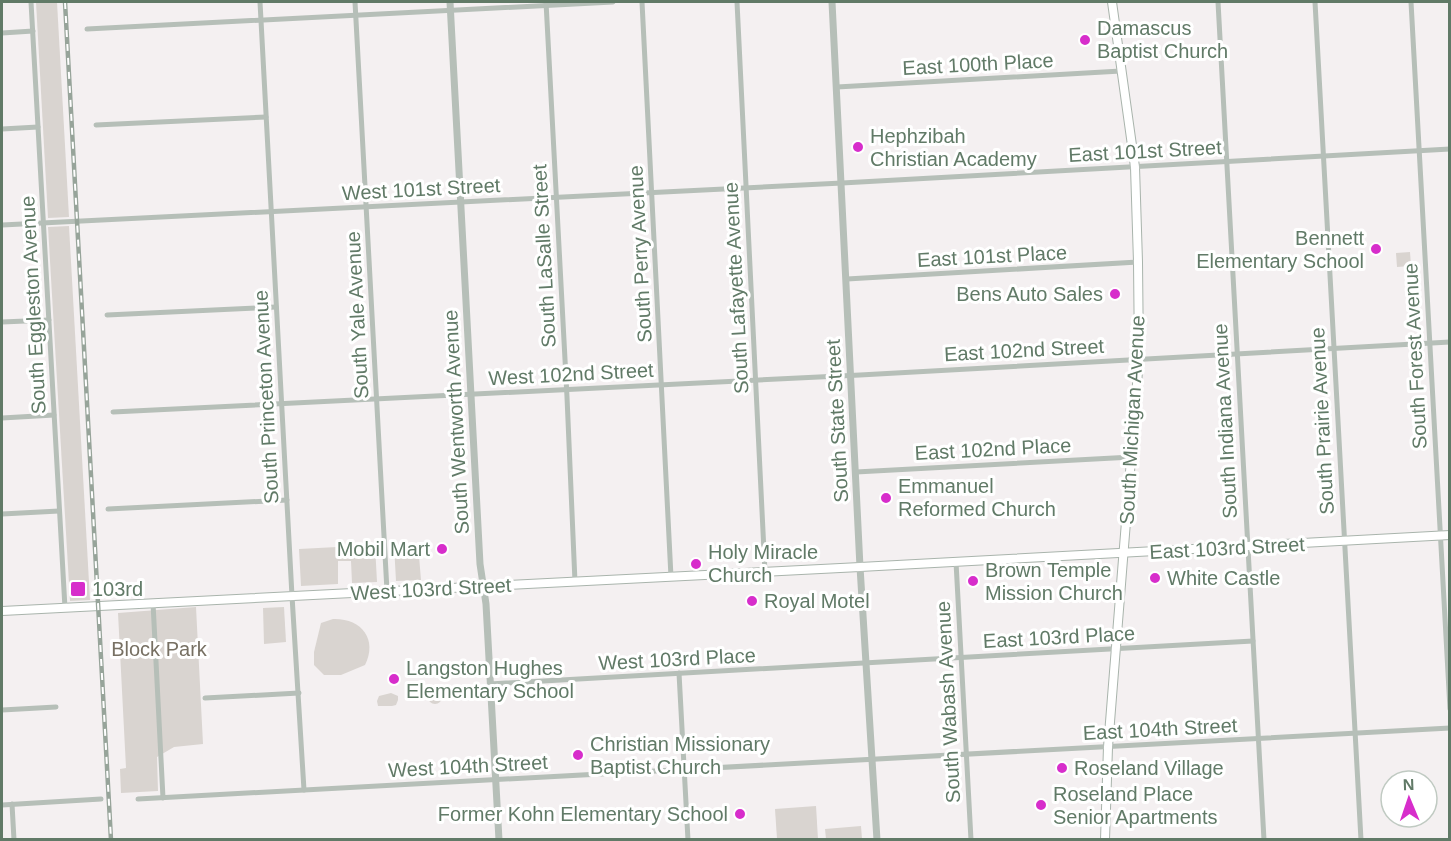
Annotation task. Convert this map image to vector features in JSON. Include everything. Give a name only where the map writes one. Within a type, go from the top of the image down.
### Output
[{"type":"main road","name":"South Michigan Avenue","points":[[1105,840],[1108,747],[1139,359],[1135,166],[1112,2]]},
{"type":"main road","name":"East 103rd Street","points":[[860,567],[1449,535]]},
{"type":"main road","name":"West 103rd Street","points":[[2,611],[860,567]]},
{"type":"street","name":"South Eggleston Avenue","points":[[31,2],[65,608]]},
{"type":"street","name":"South Princeton Avenue","points":[[260,2],[304,790]]},
{"type":"street","name":"South Yale Avenue","points":[[355,2],[387,591]]},
{"type":"street","name":"South Wentworth Avenue","points":[[450,2],[481,577],[486,604],[499,840]]},
{"type":"street","points":[[87,28],[546,3],[613,2]]},
{"type":"street","name":"South Perry Avenue","points":[[642,2],[671,577]]},
{"type":"street","name":"South Lafayette Avenue","points":[[737,2],[765,572]]},
{"type":"street","name":"South State Street","points":[[832,2],[860,567],[877,840]]},
{"type":"street","name":"South Indiana Avenue","points":[[1218,2],[1264,840]]},
{"type":"street","name":"South Prairie Avenue","points":[[1315,2],[1360,840]]},
{"type":"street","name":"South Forest Avenue","points":[[1411,2],[1449,709]]},
{"type":"street","name":"South LaSalle Street","points":[[546,3],[575,582]]},
{"type":"street","points":[[2,33],[33,31]]},
{"type":"street","name":"East 100th Place","points":[[837,87],[1121,71]]},
{"type":"street","points":[[96,125],[266,117]]},
{"type":"street","points":[[2,129],[38,127]]},
{"type":"street","name":"East 101st Street","points":[[842,183],[1449,149]]},
{"type":"street","name":"West 101st Street","points":[[2,225],[842,183]]},
{"type":"street","name":"East 101st Place","points":[[847,279],[1138,262]]},
{"type":"street","points":[[107,315],[276,307]]},
{"type":"street","points":[[2,322],[49,320]]},
{"type":"street","name":"East 102nd Street","points":[[851,375],[1449,342]]},
{"type":"street","name":"West 102nd Street","points":[[113,412],[851,375]]},
{"type":"street","points":[[2,418],[54,415]]},
{"type":"street","name":"East 102nd Place","points":[[855,472],[1132,457]]},
{"type":"street","points":[[108,508],[287,500]]},
{"type":"street","points":[[2,514],[59,511]]},
{"type":"street","name":"South Wabash Avenue","points":[[956,562],[971,840]]},
{"type":"street","points":[[153,603],[163,798]]},
{"type":"street","name":"East 103rd Place","points":[[866,664],[1253,641]]},
{"type":"street","name":"West 103rd Place","points":[[490,684],[866,664]]},
{"type":"street","points":[[678,673],[688,840]]},
{"type":"street","points":[[205,698],[299,693]]},
{"type":"street","points":[[2,710],[56,707]]},
{"type":"street","name":"East 104th Street","points":[[872,760],[1449,728]]},
{"type":"street","name":"West 104th Street","points":[[138,799],[872,760]]},
{"type":"street","points":[[2,805],[101,799]]},
{"type":"street","points":[[12,804],[14,840]]},
{"type":"green space","points":[[36,2],[57,2],[69,217],[48,218]]},
{"type":"green space","points":[[69,226],[90,600],[70,601],[48,227]]},
{"type":"green space","points":[[1410,252],[1411,266],[1397,267],[1396,253]]},
{"type":"green space","points":[[430,543],[431,555],[419,556],[421,580],[396,581],[394,545]]},
{"type":"green space","points":[[375,545],[377,582],[352,583],[351,561],[338,561],[338,584],[301,586],[299,549]]},
{"type":"green space","name":"Block Park","points":[[196,607],[203,744],[174,747],[157,757],[158,791],[121,793],[120,769],[126,768],[118,613]]},
{"type":"green space","points":[[284,607],[286,642],[264,644],[263,608]]},
{"type":"green space","points":[[333,619],[352,622],[359,626],[368,639],[369,656],[365,665],[341,675],[324,675],[314,665],[314,652],[321,623]]},
{"type":"green space","points":[[432,690],[438,690],[442,697],[438,704],[432,704],[428,700],[428,694]]},
{"type":"green space","points":[[391,693],[398,696],[396,705],[378,706],[379,696]]},
{"type":"green space","points":[[816,806],[818,839],[777,839],[775,809]]},
{"type":"green space","points":[[861,826],[862,839],[826,839],[825,829]]},
{"type":"railway","points":[[65,2],[111,840]]},
{"type":"place","name":"Damascus Baptist Church","points":[[1085,40]]},
{"type":"place","name":"Hephzibah Christian Academy","points":[[858,147]]},
{"type":"place","name":"Bennett Elementary School","points":[[1376,249]]},
{"type":"place","name":"Bens Auto Sales","points":[[1115,294]]},
{"type":"place","name":"Emmanuel Reformed Church","points":[[886,498]]},
{"type":"place","name":"Mobil Mart","points":[[442,549]]},
{"type":"place","name":"Holy Miracle Church","points":[[696,564]]},
{"type":"place","name":"White Castle","points":[[1155,578]]},
{"type":"place","name":"Brown Temple Mission Church","points":[[973,581]]},
{"type":"place","name":"103rd","points":[[78,589]]},
{"type":"place","name":"Royal Motel","points":[[752,601]]},
{"type":"place","name":"Langston Hughes Elementary School","points":[[394,679]]},
{"type":"place","name":"Christian Missionary Baptist Church","points":[[578,755]]},
{"type":"place","name":"Roseland Village","points":[[1062,768]]},
{"type":"place","name":"Roseland Place Senior Apartments","points":[[1041,805]]},
{"type":"place","name":"Former Kohn Elementary School","points":[[740,814]]}]
